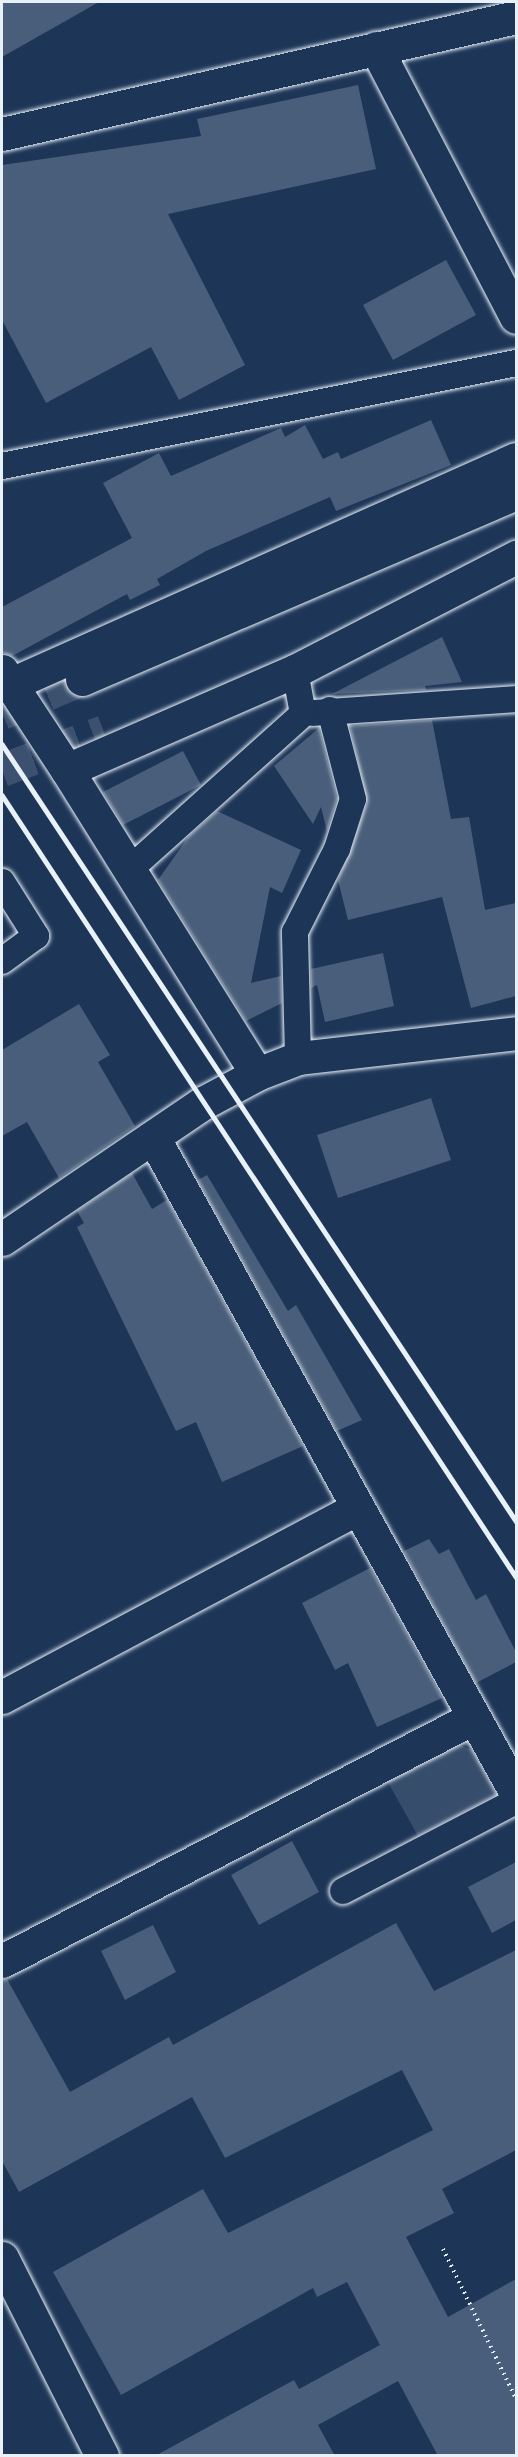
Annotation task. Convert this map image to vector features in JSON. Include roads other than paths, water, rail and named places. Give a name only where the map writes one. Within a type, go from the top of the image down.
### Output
[{"type":"street","points":[[2,134],[516,17]]},
{"type":"street","points":[[376,48],[516,317]]},
{"type":"street","points":[[256,1074],[67,770],[6,678],[516,459]]},
{"type":"street","points":[[82,679],[516,493]]},
{"type":"street","points":[[67,770],[295,671],[516,557]]},
{"type":"street","points":[[104,731],[400,615]]},
{"type":"street","points":[[2,1239],[153,1137],[256,1074],[298,1058],[516,1033]]},
{"type":"street","points":[[153,1137],[516,1793]]},
{"type":"street","points":[[2,1697],[358,1508]]},
{"type":"street","points":[[2,1961],[473,1718]]},
{"type":"street","points":[[2,2258],[102,2456]]},
{"type":"lane","points":[[2,466],[516,363]]},
{"type":"lane","points":[[295,671],[303,714]]},
{"type":"lane","points":[[129,870],[303,714],[330,710],[516,699]]},
{"type":"lane","points":[[298,1058],[295,932],[337,849],[353,800],[330,710]]},
{"type":"lane","points":[[2,882],[36,936],[2,961]]},
{"type":"lane","points":[[343,1891],[516,1801]]},
{"type":"tunnel","points":[[2,713],[82,679]]},
{"type":"tunnel","points":[[2,770],[104,731]]},
{"type":"railway","points":[[2,744],[516,1521]]},
{"type":"railway","points":[[2,795],[516,1577]]}]
